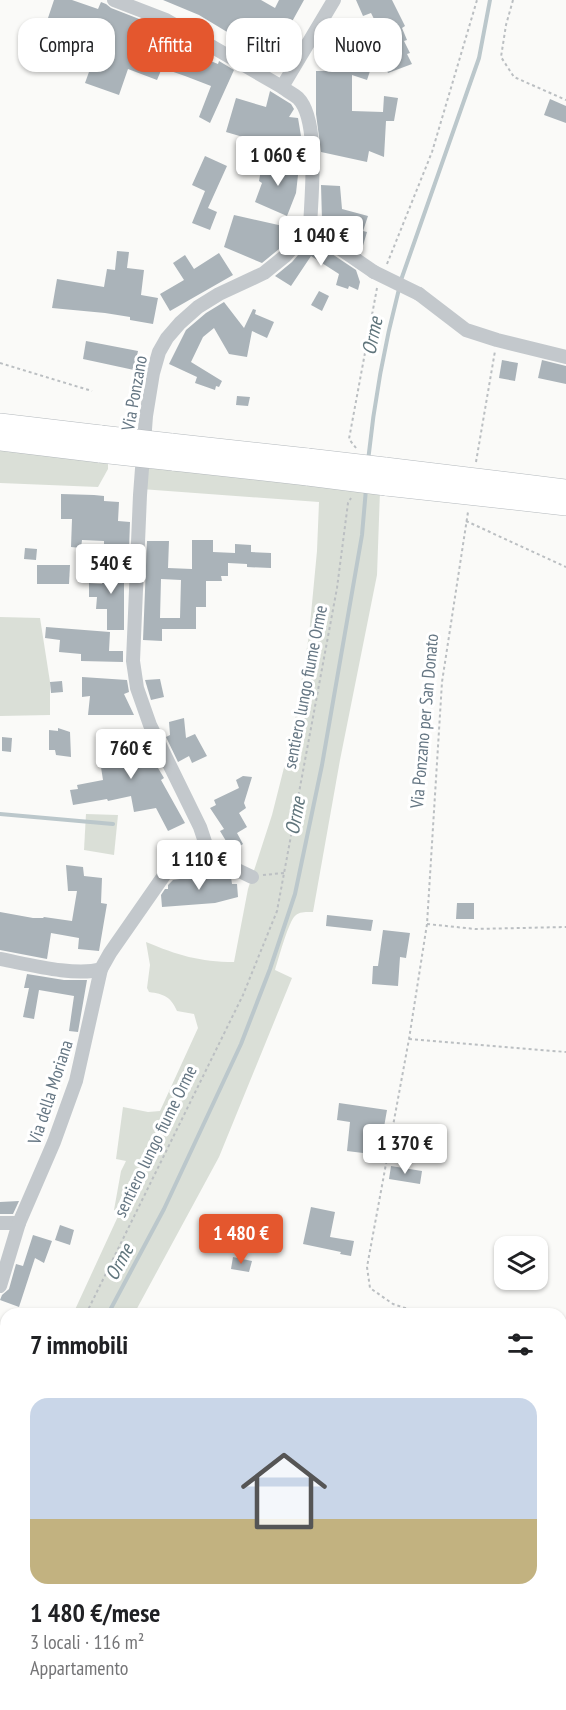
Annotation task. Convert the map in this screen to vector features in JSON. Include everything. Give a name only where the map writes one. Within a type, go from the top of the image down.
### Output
[{"type":"highway","points":[[0,424],[100,444]]},
{"type":"highway","points":[[0,440],[100,444],[386,476],[566,490]]},
{"type":"highway","points":[[386,476],[566,505]]},
{"type":"street","points":[[114,0],[165,20],[298,98],[308,115],[312,132],[310,228],[379,275],[419,294],[466,330],[566,357]]},
{"type":"street","points":[[282,87],[334,0]]},
{"type":"street","name":"Via Ponzano","points":[[204,858],[206,845],[201,827],[150,725],[137,688],[133,661],[140,495],[146,416],[153,373],[159,352],[180,323],[198,307],[219,294],[264,273],[285,256],[310,228]]},
{"type":"street","points":[[0,959],[77,971],[90,972],[101,969],[165,874],[187,868],[204,858],[252,877]]},
{"type":"street","name":"Via della Moriana","points":[[0,1286],[19,1223],[54,1142],[76,1081],[101,969]]},
{"type":"street","points":[[0,1223],[19,1223]]},
{"type":"path","points":[[356,447],[349,439],[369,319],[379,275],[432,152],[477,0]]},
{"type":"path","points":[[513,0],[506,24],[501,57],[514,77],[566,100]]},
{"type":"path","points":[[476,462],[497,340]]},
{"type":"path","points":[[0,363],[92,391]]},
{"type":"path","name":"sentiero lungo fiume Orme","points":[[89,1308],[243,994],[277,911],[337,588],[348,502],[354,493]]},
{"type":"path","name":"Via Ponzano per San Donato","points":[[405,1308],[393,1304],[370,1288],[367,1267],[409,1039],[427,924],[442,682],[468,511]]},
{"type":"path","points":[[466,521],[566,567]]},
{"type":"path","points":[[252,877],[284,873]]},
{"type":"path","points":[[427,924],[475,929],[566,927]]},
{"type":"path","points":[[409,1039],[566,1052]]},
{"type":"shaded area","points":[[0,449],[108,461],[108,469],[98,487],[0,483]]},
{"type":"shaded area","points":[[142,465],[380,491],[377,575],[340,760],[313,912],[303,912],[294,917],[283,942],[275,970],[292,978],[219,1157],[137,1308],[76,1308],[120,1212],[114,1210],[121,1171],[126,1161],[116,1159],[123,1107],[148,1112],[160,1111],[198,1028],[194,1014],[177,1011],[166,997],[149,992],[147,988],[150,965],[146,942],[189,957],[234,962],[248,889],[272,815],[293,732],[309,635],[317,551],[319,502],[141,489]]},
{"type":"shaded area","points":[[0,617],[40,618],[50,682],[50,715],[0,716]]},
{"type":"shaded area","points":[[86,814],[118,815],[114,855],[84,850]]},
{"type":"building","points":[[54,0],[72,0],[98,9],[101,2],[137,18],[127,18],[127,72],[119,95],[85,83],[89,72],[115,72],[115,18],[48,18]]},
{"type":"building","points":[[163,0],[261,0],[275,8],[279,0],[304,0],[294,18],[226,18],[226,31],[214,24],[214,18],[204,18]]},
{"type":"building","points":[[356,0],[392,0],[401,18],[374,18],[371,13],[363,16]]},
{"type":"building","points":[[402,28],[407,40],[404,41],[410,53],[407,54],[412,64],[402,68]]},
{"type":"building","points":[[219,61],[226,65],[226,72],[233,72],[210,123],[199,117],[211,86],[173,72],[214,72],[214,62],[218,64]]},
{"type":"building","points":[[136,72],[160,72],[157,80]]},
{"type":"building","points":[[316,72],[370,72],[367,80],[352,75],[352,111],[383,112],[384,96],[398,98],[394,121],[386,121],[384,157],[369,151],[367,162],[321,152],[316,114]]},
{"type":"building","points":[[270,91],[291,104],[294,109],[289,117],[298,118],[303,148],[255,138],[247,168],[236,165],[243,137],[226,132],[236,98],[266,107]]},
{"type":"building","points":[[550,99],[566,106],[566,123],[544,115]]},
{"type":"building","points":[[205,156],[227,166],[208,208],[217,212],[210,230],[192,223],[205,191],[192,185]]},
{"type":"building","points":[[280,163],[299,166],[296,193],[287,216],[255,202],[262,183],[259,181],[262,164],[280,167]]},
{"type":"building","points":[[321,185],[340,186],[342,209],[368,216],[363,231],[367,232],[362,249],[357,249],[338,236],[343,219],[322,220]]},
{"type":"building","points":[[234,215],[283,226],[282,229],[292,235],[262,263],[224,247]]},
{"type":"building","points":[[311,240],[356,270],[360,282],[358,290],[349,286],[348,289],[336,285],[339,274],[311,256],[291,286],[275,276],[292,262]]},
{"type":"building","points":[[117,251],[129,252],[127,268],[144,270],[141,295],[158,298],[153,324],[105,313],[52,308],[57,279],[104,287],[107,269],[115,270]]},
{"type":"building","points":[[219,253],[233,275],[170,311],[160,294],[184,280],[173,263],[185,255],[194,269]]},
{"type":"building","points":[[319,291],[329,296],[322,311],[311,305]]},
{"type":"building","points":[[224,302],[244,328],[253,309],[256,310],[255,314],[274,322],[267,338],[252,331],[247,357],[229,354],[214,328],[203,337],[191,362],[222,381],[215,390],[195,383],[197,377],[169,364],[186,330],[206,313]]},
{"type":"building","points":[[86,341],[138,351],[134,370],[83,359]]},
{"type":"building","points":[[502,360],[518,363],[515,381],[499,378]]},
{"type":"building","points":[[542,360],[566,366],[566,384],[538,378]]},
{"type":"building","points":[[237,396],[250,397],[248,406],[236,405]]},
{"type":"building","points":[[61,494],[104,496],[104,501],[119,502],[118,521],[130,522],[129,550],[104,549],[104,541],[82,540],[81,548],[71,547],[72,519],[61,519]]},
{"type":"building","points":[[192,540],[213,540],[213,552],[235,553],[235,544],[251,545],[251,552],[271,553],[271,568],[228,563],[228,576],[221,576],[222,581],[206,581],[206,607],[196,607],[196,629],[162,629],[162,641],[143,640],[147,541],[169,541],[168,568],[192,569]],"holes":[[[161,579],[181,580],[180,618],[160,618]]]},
{"type":"building","points":[[25,548],[37,549],[36,560],[24,559]]},
{"type":"building","points":[[37,565],[70,565],[69,584],[37,584]]},
{"type":"building","points":[[103,565],[128,565],[128,576],[124,576],[124,630],[107,630],[107,609],[96,609],[97,597],[89,597],[89,583],[102,584]]},
{"type":"building","points":[[46,627],[110,632],[109,651],[123,651],[123,662],[81,661],[81,654],[59,652],[60,640],[45,638]]},
{"type":"building","points":[[82,677],[127,680],[129,692],[124,694],[134,715],[88,715],[90,696],[82,697]]},
{"type":"building","points":[[160,679],[164,697],[151,700],[145,680]]},
{"type":"building","points":[[62,681],[63,692],[51,693],[50,682]]},
{"type":"building","points":[[184,718],[186,738],[195,734],[207,756],[192,763],[189,756],[178,762],[166,737],[170,735],[169,722]]},
{"type":"building","points":[[58,728],[70,732],[71,757],[56,755],[55,750],[49,750],[49,730],[58,731]]},
{"type":"building","points":[[141,729],[155,757],[152,758],[164,778],[161,780],[185,823],[168,831],[156,808],[134,812],[131,796],[73,805],[70,790],[78,789],[77,785],[103,780],[98,748],[128,740],[127,733]]},
{"type":"building","points":[[2,737],[12,738],[11,752],[2,751]]},
{"type":"building","points":[[243,776],[252,777],[244,803],[246,808],[239,813],[247,827],[237,833],[243,844],[232,851],[220,831],[224,829],[210,808],[216,805],[214,800],[239,788],[236,780]]},
{"type":"building","points":[[66,865],[83,867],[84,876],[102,878],[101,903],[107,904],[99,951],[78,949],[79,938],[51,933],[47,959],[0,950],[0,912],[33,918],[44,917],[72,921],[77,891],[68,891]]},
{"type":"building","points":[[222,873],[231,877],[232,884],[237,884],[238,897],[215,903],[162,907],[161,895],[173,880]]},
{"type":"building","points":[[457,903],[474,903],[474,919],[456,919]]},
{"type":"building","points":[[327,915],[373,920],[371,931],[326,926]]},
{"type":"building","points":[[383,930],[410,933],[406,958],[400,957],[398,986],[372,984],[373,966],[378,966]]},
{"type":"building","points":[[27,974],[64,980],[87,980],[78,1032],[69,1031],[74,996],[39,990],[34,1019],[23,1017],[29,988],[24,988]]},
{"type":"building","points":[[339,1103],[387,1110],[384,1127],[375,1126],[371,1154],[347,1151],[350,1122],[337,1120]]},
{"type":"building","points":[[391,1166],[422,1171],[420,1184],[389,1179]]},
{"type":"building","points":[[19,1201],[13,1214],[0,1214],[0,1202]]},
{"type":"building","points":[[311,1207],[335,1212],[330,1237],[354,1241],[351,1256],[303,1244]]},
{"type":"building","points":[[60,1225],[74,1230],[70,1245],[55,1240]]},
{"type":"building","points":[[33,1235],[52,1241],[44,1263],[35,1258],[19,1307],[0,1300],[9,1289],[16,1264],[23,1266]]},
{"type":"building","points":[[233,1257],[252,1261],[249,1272],[231,1269]]},
{"type":"waterway","name":"Orme","points":[[401,280],[479,58],[490,0]]},
{"type":"waterway","name":"Orme","points":[[368,461],[380,374],[399,289]]},
{"type":"waterway","name":"Orme","points":[[111,1308],[164,1209],[241,1044],[270,969],[295,894],[322,765],[362,535],[366,489]]},
{"type":"waterway","points":[[0,814],[113,824]]}]
